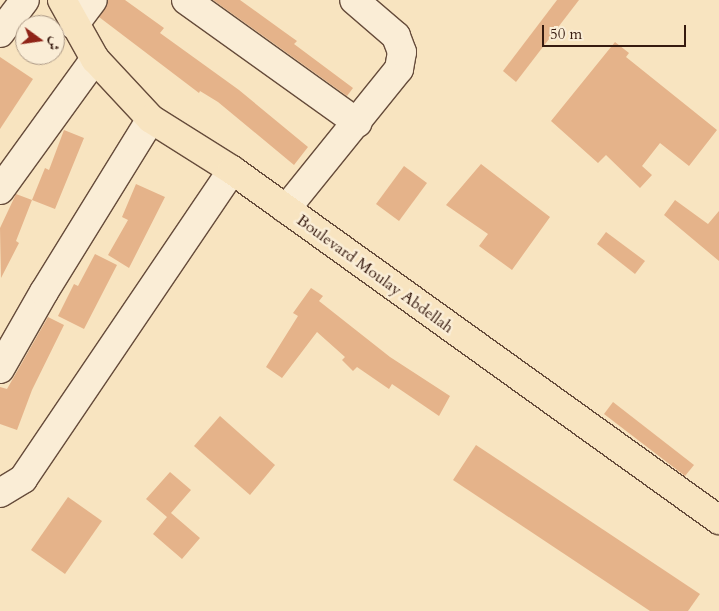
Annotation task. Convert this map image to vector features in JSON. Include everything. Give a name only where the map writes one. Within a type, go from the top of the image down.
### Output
[{"type":"main road","name":"Boulevard Moulay Abdellah","points":[[62,0],[74,25],[95,59],[151,119],[232,170],[719,520]]},
{"type":"street","points":[[0,33],[25,0]]},
{"type":"street","points":[[74,25],[94,0]]},
{"type":"street","points":[[186,0],[358,123]]},
{"type":"street","points":[[286,210],[395,76],[402,52],[396,36],[354,0]]},
{"type":"street","points":[[0,190],[95,59]]},
{"type":"street","points":[[0,369],[44,292],[151,119]]},
{"type":"street","points":[[0,494],[23,479],[232,170]]},
{"type":"building","points":[[108,0],[125,0],[164,28],[160,33],[239,90],[308,147],[294,165],[218,102],[200,91],[199,93],[99,17]]},
{"type":"building","points":[[213,0],[240,0],[297,41],[294,44],[353,88],[347,96]]},
{"type":"building","points":[[557,0],[579,0],[516,82],[503,71]]},
{"type":"building","points":[[615,42],[629,53],[626,57],[717,130],[689,166],[660,143],[642,166],[652,175],[640,188],[606,155],[598,163],[551,121]]},
{"type":"building","points":[[0,57],[33,79],[0,129]]},
{"type":"building","points":[[64,130],[84,138],[55,209],[32,200],[45,168],[49,170]]},
{"type":"building","points":[[481,164],[550,217],[512,270],[479,246],[488,234],[446,205]]},
{"type":"building","points":[[404,166],[427,183],[399,221],[376,204]]},
{"type":"building","points":[[136,184],[165,197],[129,268],[108,255],[128,220],[122,217]]},
{"type":"building","points":[[16,194],[32,200],[16,241],[19,243],[1,278],[0,228]]},
{"type":"building","points":[[675,200],[708,224],[719,211],[719,261],[664,215]]},
{"type":"building","points":[[606,232],[645,261],[635,274],[597,244]]},
{"type":"building","points":[[95,254],[117,265],[84,329],[58,316],[74,284],[78,286]]},
{"type":"building","points":[[311,288],[323,296],[319,301],[390,357],[450,396],[439,416],[392,384],[389,389],[357,367],[353,371],[342,360],[345,357],[317,332],[282,378],[266,367],[298,316],[293,313]]},
{"type":"building","points":[[48,317],[64,325],[32,390],[17,430],[0,424],[0,387],[7,389]]},
{"type":"building","points":[[613,402],[694,465],[685,476],[604,414]]},
{"type":"building","points":[[220,416],[275,465],[250,495],[194,446]]},
{"type":"building","points":[[476,445],[700,594],[688,611],[650,611],[453,480]]},
{"type":"building","points":[[170,472],[191,490],[171,513],[200,538],[182,559],[153,534],[167,517],[146,499]]},
{"type":"building","points":[[68,497],[102,521],[65,574],[31,550]]}]
